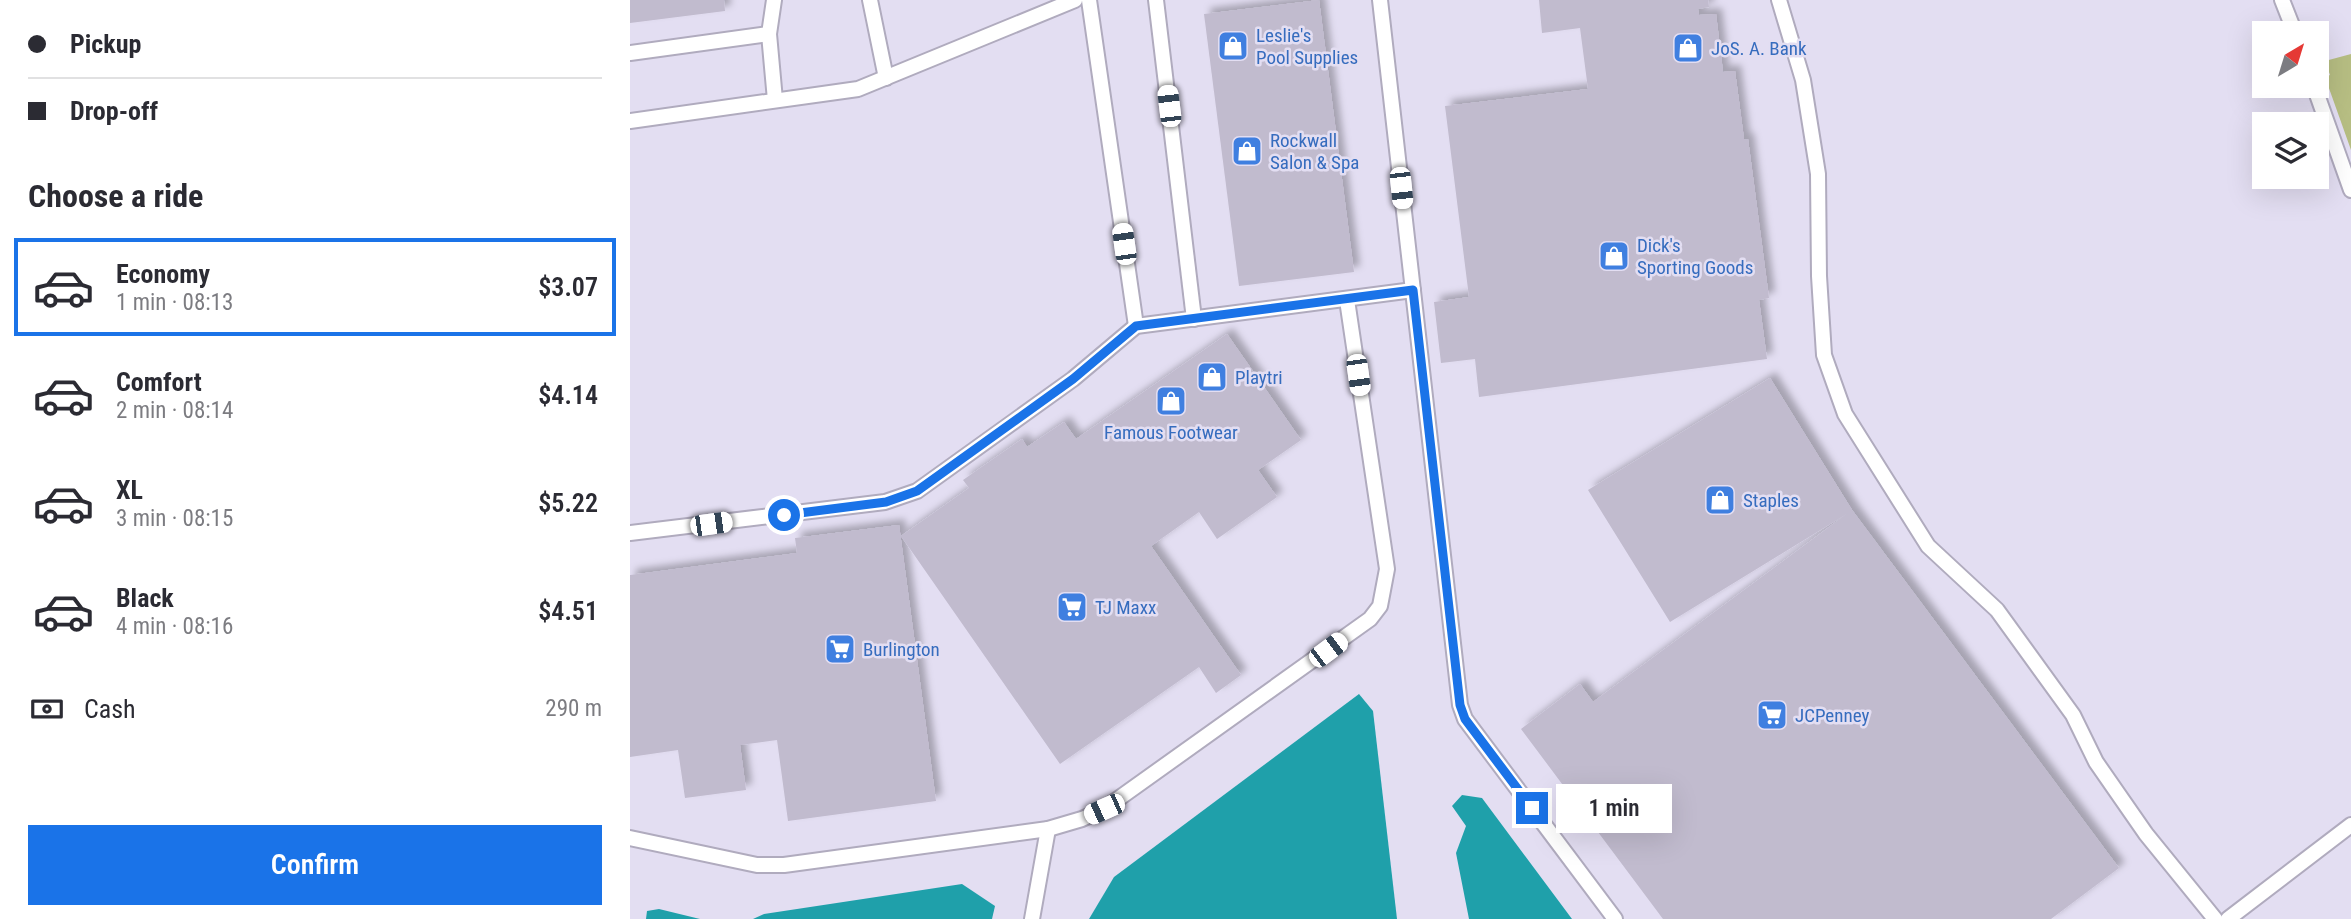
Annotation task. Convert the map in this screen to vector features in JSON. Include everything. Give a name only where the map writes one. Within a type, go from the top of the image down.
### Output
[{"type":"lane","points":[[774,0],[769,34],[775,100]]},
{"type":"lane","points":[[870,0],[886,78]]},
{"type":"lane","points":[[630,121],[858,89],[1074,0]]},
{"type":"lane","points":[[1089,0],[1136,326]]},
{"type":"lane","points":[[1156,0],[1194,318]]},
{"type":"lane","points":[[1380,0],[1460,705],[1465,719],[1615,919]]},
{"type":"lane","points":[[1779,0],[1803,80],[1818,174],[1819,276],[1824,355],[1845,414],[1928,546],[1997,610],[2073,715],[2096,762],[2146,834],[2216,919]]},
{"type":"lane","points":[[2282,0],[2290,21]]},
{"type":"lane","points":[[630,53],[769,34]]},
{"type":"lane","points":[[2318,98],[2351,190]]},
{"type":"lane","points":[[630,533],[886,502],[917,491],[1073,379],[1136,326],[1413,290]]},
{"type":"lane","points":[[630,838],[757,865],[785,865],[1048,829],[1104,809],[1370,619],[1380,606],[1387,569],[1347,300]]},
{"type":"lane","points":[[2228,919],[2351,825]]},
{"type":"lane","points":[[1032,919],[1048,829]]},
{"type":"green space","points":[[2351,54],[2351,150],[2329,88],[2329,60]]},
{"type":"water","points":[[1359,694],[1373,711],[1397,919],[1089,919],[1114,877]]},
{"type":"water","points":[[1462,795],[1482,798],[1572,919],[1469,919],[1456,853],[1466,826],[1452,806]]},
{"type":"water","points":[[962,884],[995,906],[992,919],[753,919],[764,914]]},
{"type":"water","points":[[659,909],[700,919],[646,919],[647,911]]},
{"type":"building","points":[[630,0],[724,0],[725,11],[630,23]]},
{"type":"building","points":[[1319,0],[1354,272],[1239,286],[1204,14]]},
{"type":"building","name":"Dick's Sporting Goods","points":[[1539,0],[1708,0],[1709,7],[1698,9],[1699,15],[1716,14],[1723,72],[1735,71],[1744,139],[1748,139],[1769,298],[1759,300],[1767,359],[1479,397],[1475,359],[1441,363],[1434,302],[1469,297],[1445,106],[1588,89],[1580,28],[1542,33]]},
{"type":"building","name":"TJ Maxx","points":[[1227,334],[1301,440],[1258,470],[1277,497],[1217,539],[1199,512],[1151,546],[1241,675],[1216,693],[1199,667],[1060,764],[901,536],[969,488],[963,480],[1022,439],[1027,447],[1064,422],[1076,439]]},
{"type":"building","name":"JCPenney","points":[[1770,378],[1852,510],[2119,868],[2051,919],[1663,919],[1521,729],[1580,684],[1593,702],[1848,513],[1670,622],[1588,490]]},
{"type":"building","points":[[899,525],[936,801],[788,821],[777,740],[740,745],[746,790],[685,798],[678,750],[630,757],[630,575],[797,553],[795,538]]},
{"type":"place","name":"Leslie's Pool Supplies","points":[[1233,46]]},
{"type":"place","name":"JoS. A. Bank","points":[[1688,48]]},
{"type":"place","name":"Rockwall Salon & Spa","points":[[1247,151]]},
{"type":"place","name":"Dick's Sporting Goods","points":[[1614,256]]},
{"type":"place","name":"Playtri","points":[[1212,377]]},
{"type":"place","name":"Famous Footwear","points":[[1171,401]]},
{"type":"place","name":"Staples","points":[[1720,500]]},
{"type":"place","name":"TJ Maxx","points":[[1072,607]]},
{"type":"place","name":"Burlington","points":[[840,649]]},
{"type":"place","name":"JCPenney","points":[[1772,715]]},
{"type":"route","points":[[784,515],[886,502],[917,491],[1073,379],[1136,326],[1413,290],[1460,705],[1465,719],[1532,808]]}]
